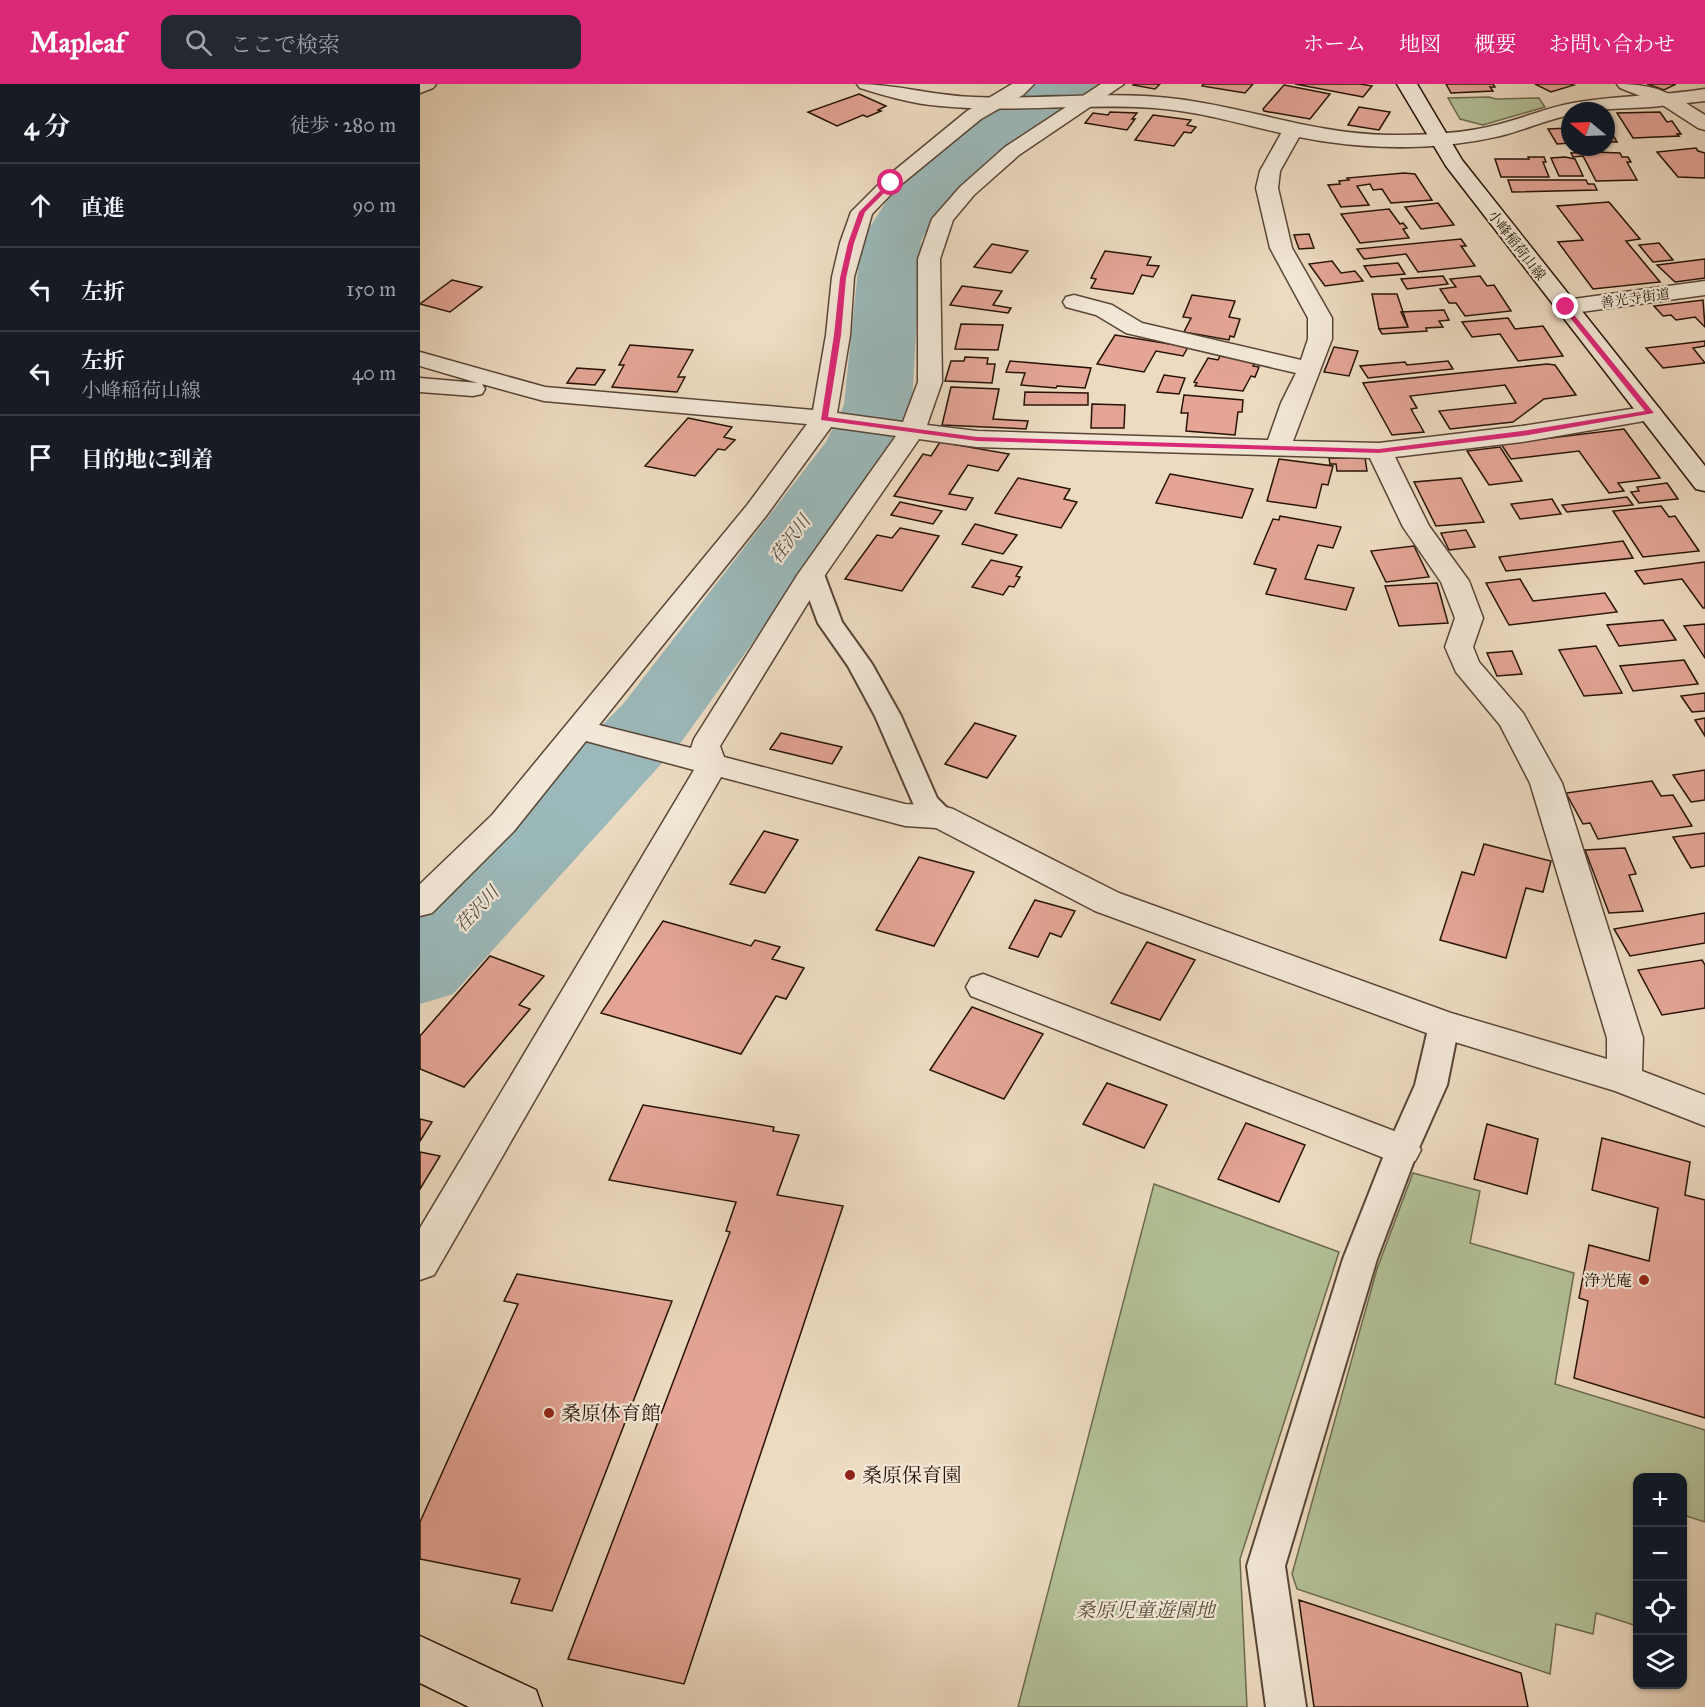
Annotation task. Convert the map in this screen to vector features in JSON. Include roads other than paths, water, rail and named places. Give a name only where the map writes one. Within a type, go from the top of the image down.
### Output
[{"type":"street","points":[[420,87],[426,84]]},
{"type":"street","points":[[867,84],[919,98],[1004,103],[1155,102],[1221,113],[1293,130],[1352,139],[1439,138],[1499,131],[1560,111],[1606,104],[1705,95]]},
{"type":"street","points":[[420,904],[503,823],[585,732],[757,510],[830,420],[843,278],[851,243],[862,212],[891,183],[974,115],[1004,103],[1024,84]]},
{"type":"street","points":[[420,1263],[698,763],[705,746],[812,574],[907,430],[930,382],[929,259],[943,219],[967,191],[1012,151],[1114,84]]},
{"type":"street","name":"小峰稲荷山線","points":[[1407,84],[1453,162],[1705,483]]},
{"type":"street","points":[[1627,84],[1668,100],[1705,124]]},
{"type":"street","points":[[1278,447],[1293,403],[1310,369],[1320,339],[1320,318],[1281,248],[1267,188],[1270,171],[1293,130]]},
{"type":"street","name":"善光寺街道","points":[[1566,307],[1705,288]]},
{"type":"street","points":[[1074,302],[1104,310],[1134,328],[1310,369]]},
{"type":"street","points":[[420,359],[544,394]]},
{"type":"street","points":[[420,385],[830,420],[977,439],[1379,451],[1522,434],[1650,413]]},
{"type":"street","points":[[1379,451],[1416,527],[1455,581],[1469,618],[1459,647],[1466,665],[1512,720],[1546,783],[1626,1038],[1624,1078]]},
{"type":"street","points":[[585,732],[905,815],[942,817],[1107,902],[1444,1026],[1624,1078],[1705,1111]]},
{"type":"street","points":[[983,987],[1402,1150]]},
{"type":"street","points":[[420,1659],[519,1707]]},
{"type":"lane","points":[[812,574],[830,623],[860,664],[888,716],[926,803],[942,817]]},
{"type":"lane","points":[[1286,1707],[1266,1566],[1360,1259],[1402,1150],[1431,1085],[1444,1026]]},
{"type":"waterway","name":"荏沢川","points":[[420,969],[653,722],[858,447],[878,405],[891,241],[915,200],[957,161],[1014,120],[1073,84]]},
{"type":"place","name":"浄光庵","points":[[1644,1280]]},
{"type":"place","name":"桑原体育館","points":[[549,1413]]},
{"type":"place","name":"桑原保育園","points":[[850,1475]]},
{"type":"park label","name":"桑原児童遊園地","points":[[1145,1610]]}]
